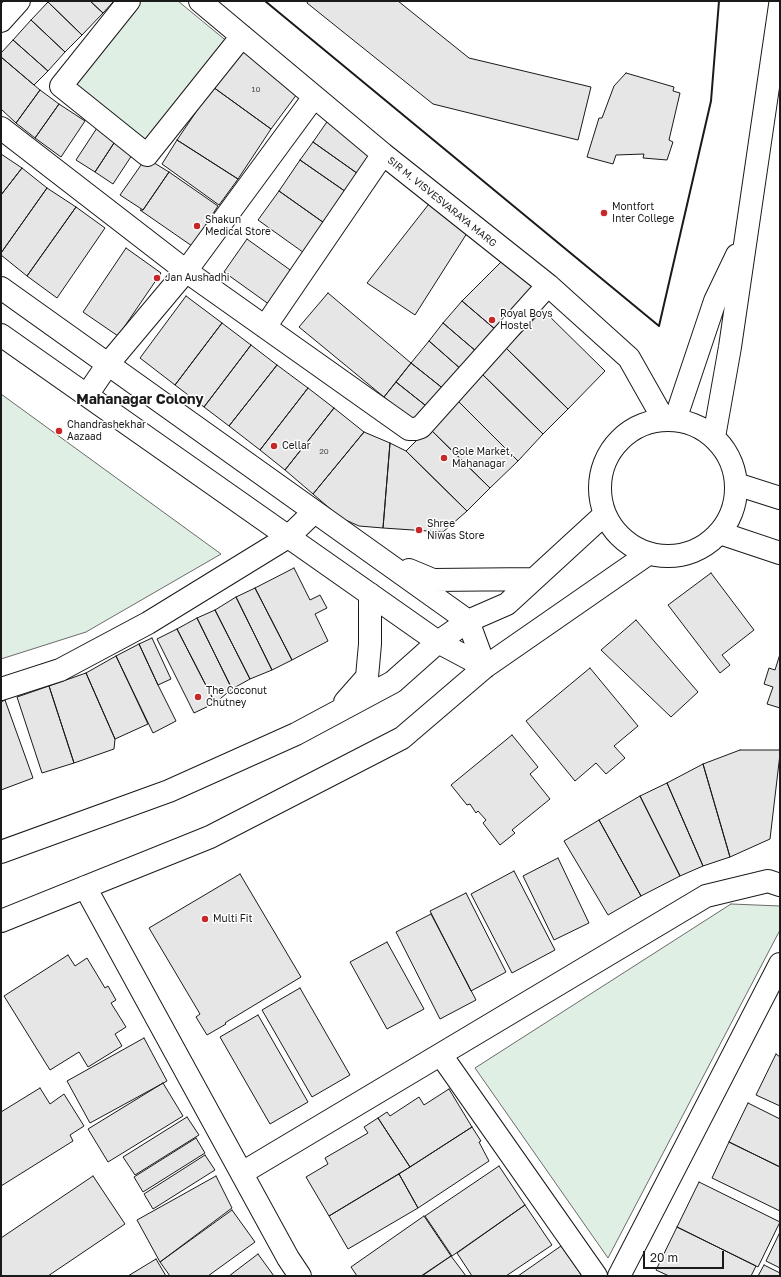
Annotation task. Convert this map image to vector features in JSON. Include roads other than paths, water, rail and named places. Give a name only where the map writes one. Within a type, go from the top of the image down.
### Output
[{"type":"street","points":[[1,21],[19,1]]},
{"type":"street","points":[[129,1],[61,86],[147,155],[242,36]]},
{"type":"street","name":"SIR M. VISVESVARAYA MARG","points":[[200,1],[383,154],[548,285],[629,358],[669,420]]},
{"type":"street","points":[[714,437],[730,347],[780,5]]},
{"type":"street","points":[[87,395],[108,364],[186,271],[314,97]]},
{"type":"street","points":[[1,128],[186,271],[409,428],[415,429],[421,427],[548,285]]},
{"type":"street","points":[[265,327],[383,154]]},
{"type":"street","points":[[669,420],[715,301],[746,234]]},
{"type":"street","points":[[1,288],[468,621],[485,667]]},
{"type":"street","points":[[1,335],[438,642],[485,667]]},
{"type":"street","points":[[669,420],[696,425],[714,437],[725,450],[733,466],[736,484],[735,502],[730,518],[720,533],[705,546],[687,554],[667,557],[648,554],[630,545],[615,532],[605,514],[600,494],[601,472],[610,452],[624,436],[643,425],[669,420]]},
{"type":"street","points":[[736,484],[780,498]]},
{"type":"street","points":[[1,689],[60,670],[148,623],[288,537],[314,512]]},
{"type":"street","points":[[1,852],[169,791],[296,734],[393,682],[438,642],[468,621],[507,604],[605,514]]},
{"type":"street","points":[[720,533],[780,553]]},
{"type":"street","points":[[1,921],[210,837],[402,738],[485,667],[648,554]]},
{"type":"street","points":[[382,560],[433,580],[534,579]]},
{"type":"street","points":[[336,712],[367,677],[370,644],[370,594]]},
{"type":"street","points":[[242,1174],[706,896],[768,881],[780,885]]},
{"type":"street","points":[[85,887],[288,1258],[300,1276]]},
{"type":"street","points":[[618,1276],[780,964]]},
{"type":"street","points":[[441,1055],[596,1276]]},
{"type":"place","name":"Montfort Inter College","points":[[604,213]]},
{"type":"place","name":"Shakun Medical Store","points":[[197,226]]},
{"type":"place","name":"Jan Aushadhi","points":[[157,278]]},
{"type":"place","name":"Royal Boys Hostel","points":[[492,320]]},
{"type":"place","name":"Chandrashekhar Aazaad","points":[[59,431]]},
{"type":"place","name":"Cellar","points":[[274,446]]},
{"type":"place","name":"Gole Market, Mahanagar","points":[[444,458]]},
{"type":"place","name":"Shree Niwas Store","points":[[419,530]]},
{"type":"place","name":"The Coconut Chutney","points":[[198,697]]},
{"type":"place","name":"Multi Fit","points":[[205,919]]},
{"type":"district","name":"Mahanagar Colony","points":[[140,400]]}]
